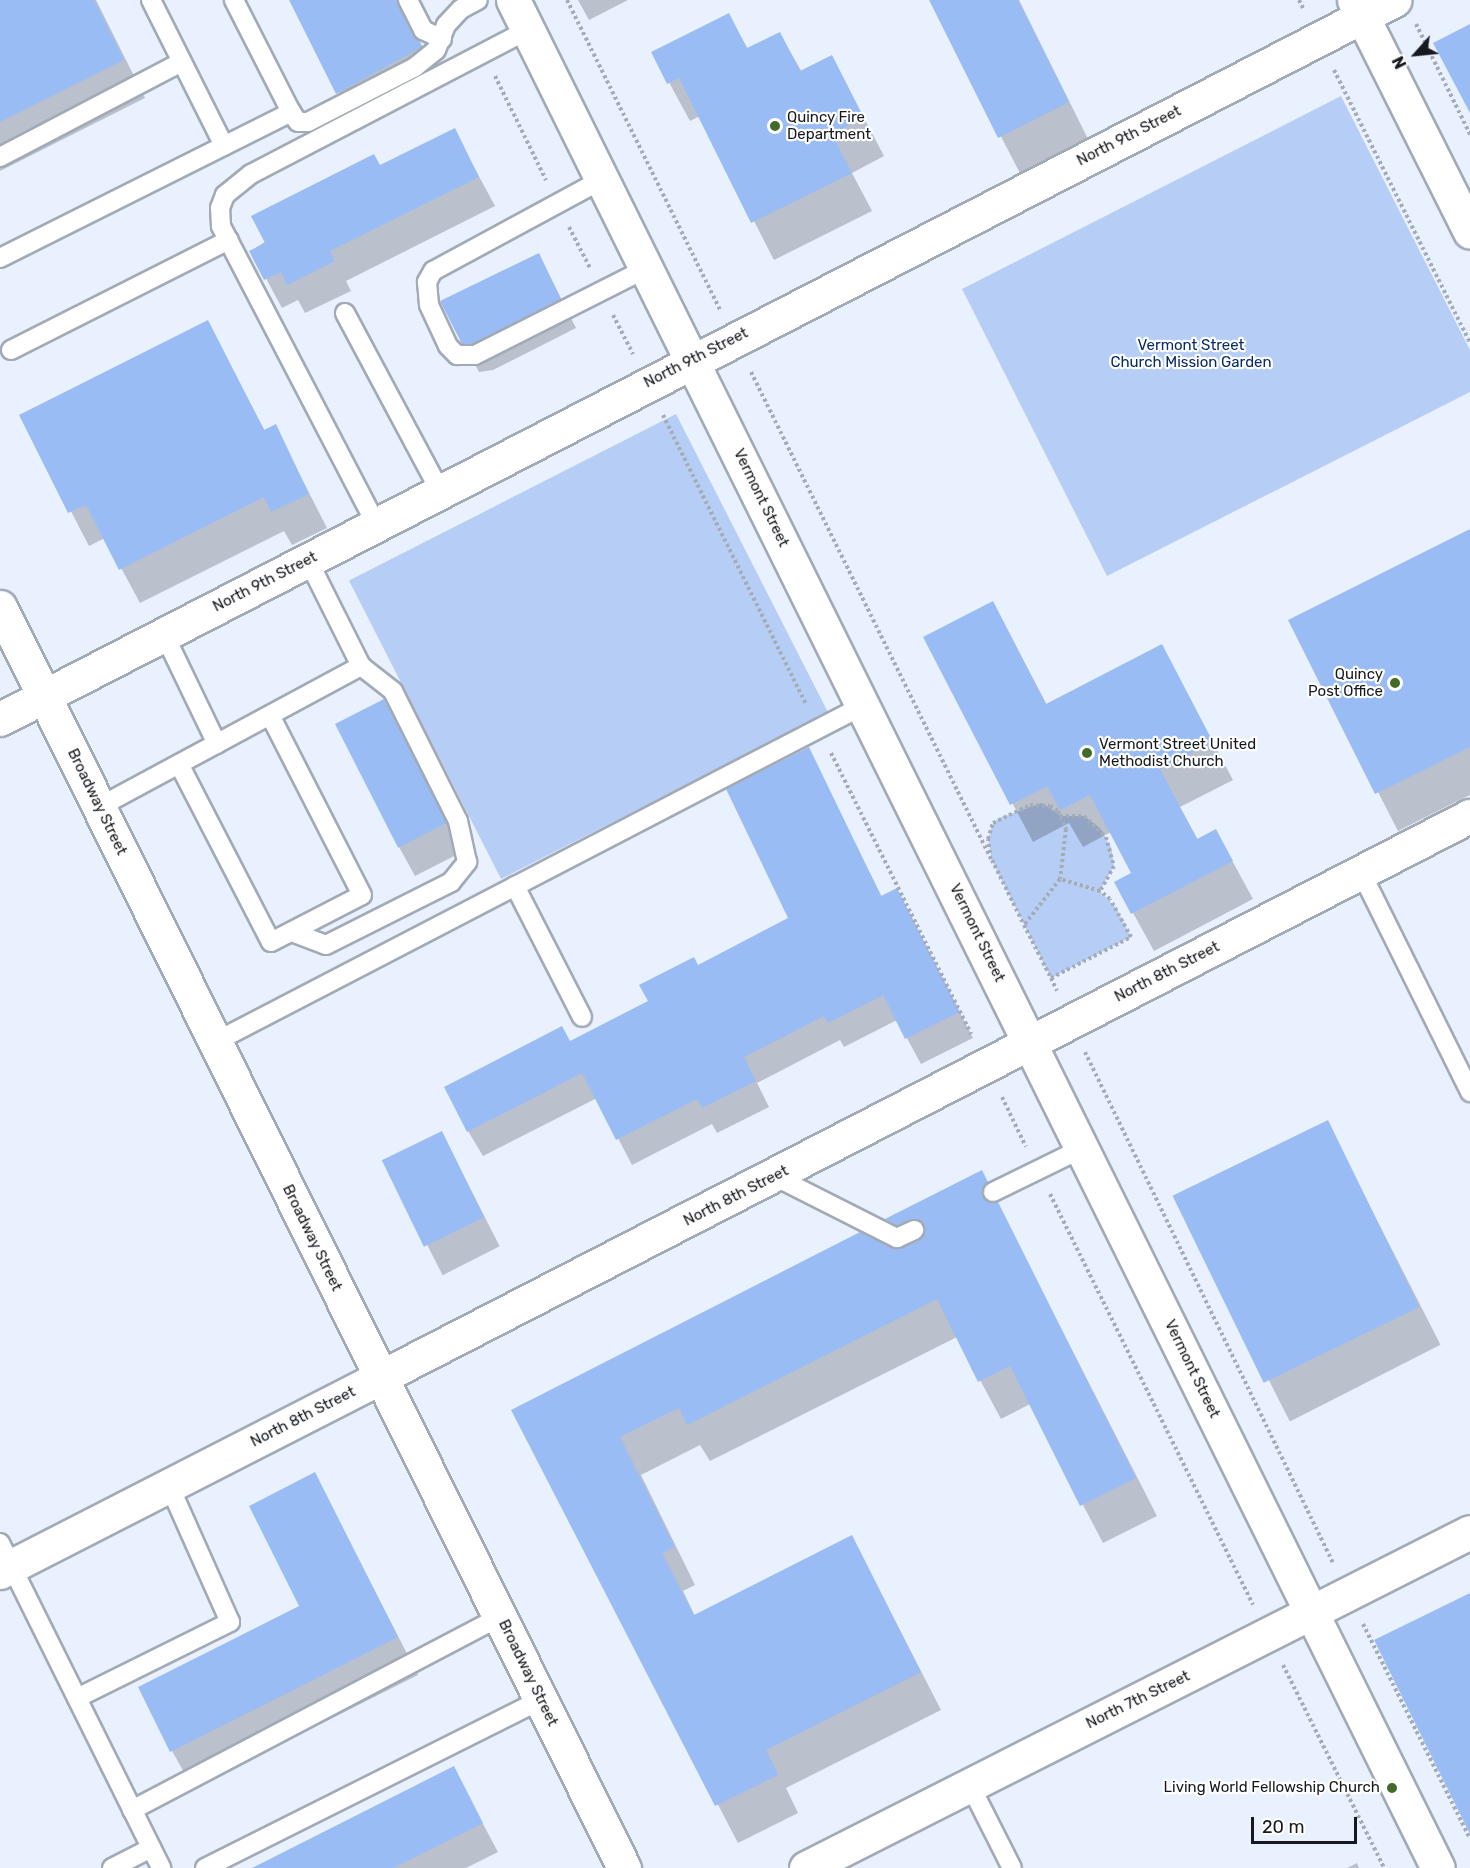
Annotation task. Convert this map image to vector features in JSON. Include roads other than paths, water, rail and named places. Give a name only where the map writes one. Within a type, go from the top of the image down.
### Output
[{"type":"street","name":"Vermont Street","points":[[513,0],[1032,1043],[1438,1868]]},
{"type":"street","name":"North 9th Street","points":[[0,719],[734,338],[1318,39],[1359,8],[1404,10]]},
{"type":"street","points":[[1359,8],[1470,232]]},
{"type":"street","name":"Broadway Street","points":[[0,607],[624,1868]]},
{"type":"street","name":"North 8th Street","points":[[4,1561],[170,1485],[1470,816]]},
{"type":"street","name":"North 7th Street","points":[[806,1868],[969,1783],[1312,1614],[1470,1532]]},
{"type":"lane","points":[[151,0],[224,146]]},
{"type":"lane","points":[[234,0],[298,122],[308,122],[415,67],[436,50],[446,25],[461,9],[478,0]]},
{"type":"lane","points":[[408,0],[423,30],[441,39]]},
{"type":"lane","points":[[376,524],[221,225],[220,208],[225,195],[250,174],[484,55],[528,30]]},
{"type":"lane","points":[[0,157],[182,62]]},
{"type":"lane","points":[[0,258],[291,112]]},
{"type":"lane","points":[[603,179],[559,205],[433,271],[427,282],[429,305],[448,346],[457,356],[475,355],[647,268]]},
{"type":"lane","points":[[11,350],[229,240]]},
{"type":"lane","points":[[345,313],[440,491]]},
{"type":"lane","points":[[292,932],[326,945],[451,882],[467,862],[459,821],[393,691],[361,666],[308,560]]},
{"type":"lane","points":[[164,634],[217,744]]},
{"type":"lane","points":[[99,807],[361,666]]},
{"type":"lane","points":[[215,1042],[864,705]]},
{"type":"lane","points":[[179,764],[271,942],[362,895],[270,715]]},
{"type":"lane","points":[[1361,872],[1470,1092]]},
{"type":"lane","points":[[515,886],[582,1017]]},
{"type":"lane","points":[[993,1192],[1083,1148]]},
{"type":"lane","points":[[774,1176],[897,1238],[914,1230]]},
{"type":"lane","points":[[77,1698],[230,1622],[170,1485]]},
{"type":"lane","points":[[4,1561],[77,1698],[161,1868]]},
{"type":"lane","points":[[132,1810],[500,1617]]},
{"type":"lane","points":[[205,1868],[541,1700]]},
{"type":"lane","points":[[969,1783],[1012,1868]]},
{"type":"lane","points":[[112,1868],[151,1848]]},
{"type":"place","name":"Quincy Fire Department","points":[[775,126]]},
{"type":"place","name":"Quincy Post Office","points":[[1395,683]]},
{"type":"place","name":"Vermont Street United Methodist Church","points":[[1087,753]]},
{"type":"place","name":"Living World Fellowship Church","points":[[1392,1788]]},
{"type":"park label","name":"Vermont Street Church Mission Garden","points":[[1191,354]]}]
